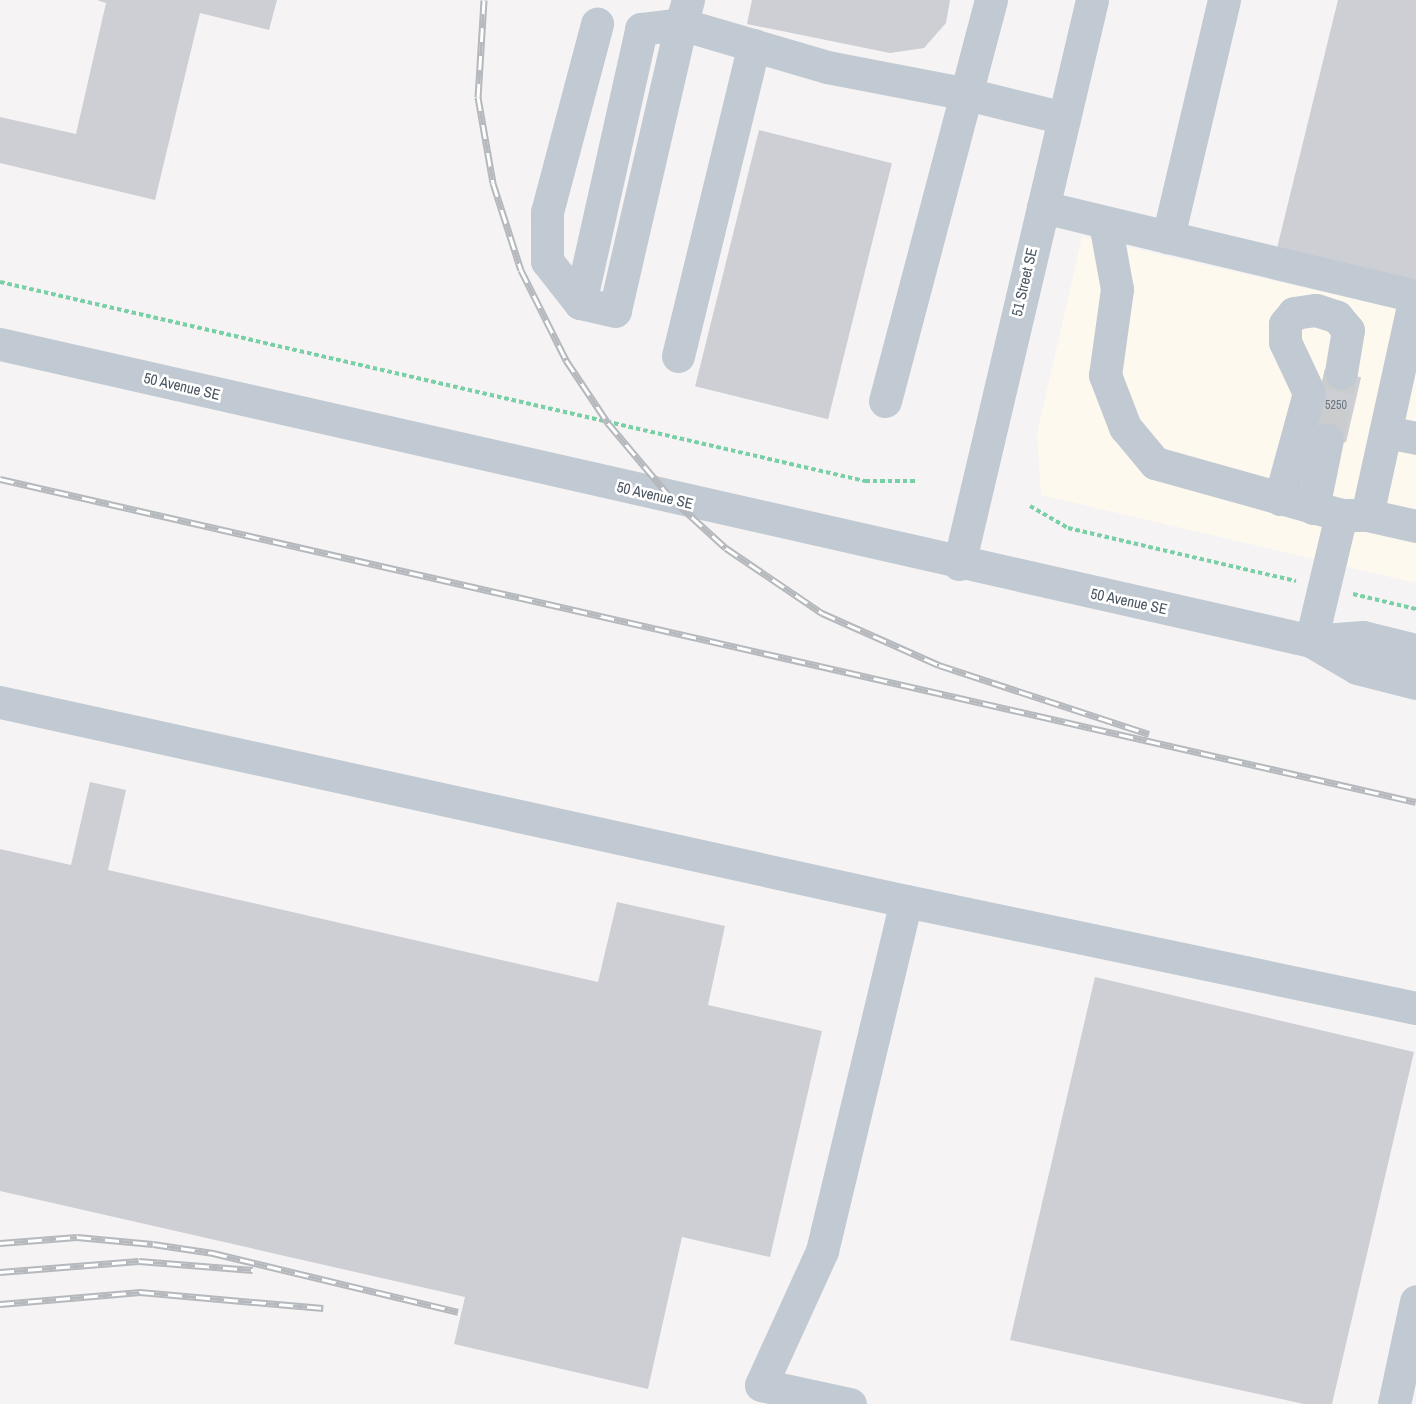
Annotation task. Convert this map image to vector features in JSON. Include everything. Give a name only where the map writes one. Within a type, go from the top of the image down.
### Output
[{"type":"street","points":[[885,401],[991,0]]},
{"type":"street","name":"51 Street SE","points":[[959,564],[1092,0]]},
{"type":"street","points":[[1167,237],[1224,0]]},
{"type":"street","points":[[597,24],[547,212],[547,261],[580,303],[641,29],[684,12],[754,45],[827,67],[968,94],[1064,118]]},
{"type":"street","points":[[678,356],[754,45]]},
{"type":"street","points":[[1043,207],[1415,296],[1401,435],[1340,512]]},
{"type":"street","points":[[1105,223],[1117,289],[1105,375],[1125,427],[1155,463],[1280,499],[1416,526]]},
{"type":"street","points":[[1280,499],[1309,393],[1285,342],[1285,324],[1293,313],[1290,266]]},
{"type":"street","points":[[1293,313],[1316,310],[1337,317],[1348,330],[1341,372]]},
{"type":"street","name":"50 Avenue SE","points":[[0,344],[959,564],[1311,641],[1363,638],[1416,650]]},
{"type":"street","points":[[1311,641],[1325,588],[1340,512],[1328,439]]},
{"type":"street","name":"50 Avenue SE","points":[[1311,641],[1357,668],[1416,683]]},
{"type":"street","points":[[0,702],[906,901],[1416,1008]]},
{"type":"street","points":[[850,1404],[758,1394],[822,1251],[906,901]]},
{"type":"street","points":[[1394,1404],[1416,1302]]},
{"type":"path","points":[[0,282],[864,481],[915,481]]},
{"type":"path","points":[[1030,506],[1068,528],[1416,609]]},
{"type":"shaded area","points":[[1082,237],[1416,313],[1416,583],[1041,495],[1037,434]]},
{"type":"building","points":[[97,0],[277,0],[269,30],[200,13],[155,200],[0,163],[0,117],[76,134],[106,3]]},
{"type":"building","points":[[752,0],[950,0],[946,23],[924,48],[890,53],[747,24]]},
{"type":"building","points":[[1338,0],[1416,0],[1416,280],[1277,248]]},
{"type":"building","points":[[759,130],[892,163],[828,419],[695,386]]},
{"type":"building","points":[[1325,369],[1361,377],[1346,443],[1310,434]]},
{"type":"building","points":[[90,782],[126,790],[108,870],[598,982],[617,902],[725,926],[708,1005],[822,1031],[770,1257],[682,1237],[648,1389],[454,1344],[465,1297],[0,1191],[0,849],[71,865]]},
{"type":"building","points":[[1095,977],[1414,1052],[1332,1404],[1304,1404],[1010,1340]]},
{"type":"tunnel","points":[[1327,439],[1341,372]]},
{"type":"railway","points":[[484,0],[478,97],[493,183],[521,270],[566,360],[608,423],[671,498],[726,548],[822,613],[939,665],[1149,734]]},
{"type":"railway","points":[[0,479],[1416,802]]},
{"type":"railway","points":[[0,1243],[77,1237],[153,1244],[213,1253],[458,1312]]},
{"type":"railway","points":[[0,1272],[139,1261],[253,1270]]},
{"type":"railway","points":[[0,1304],[140,1292],[323,1308]]}]
